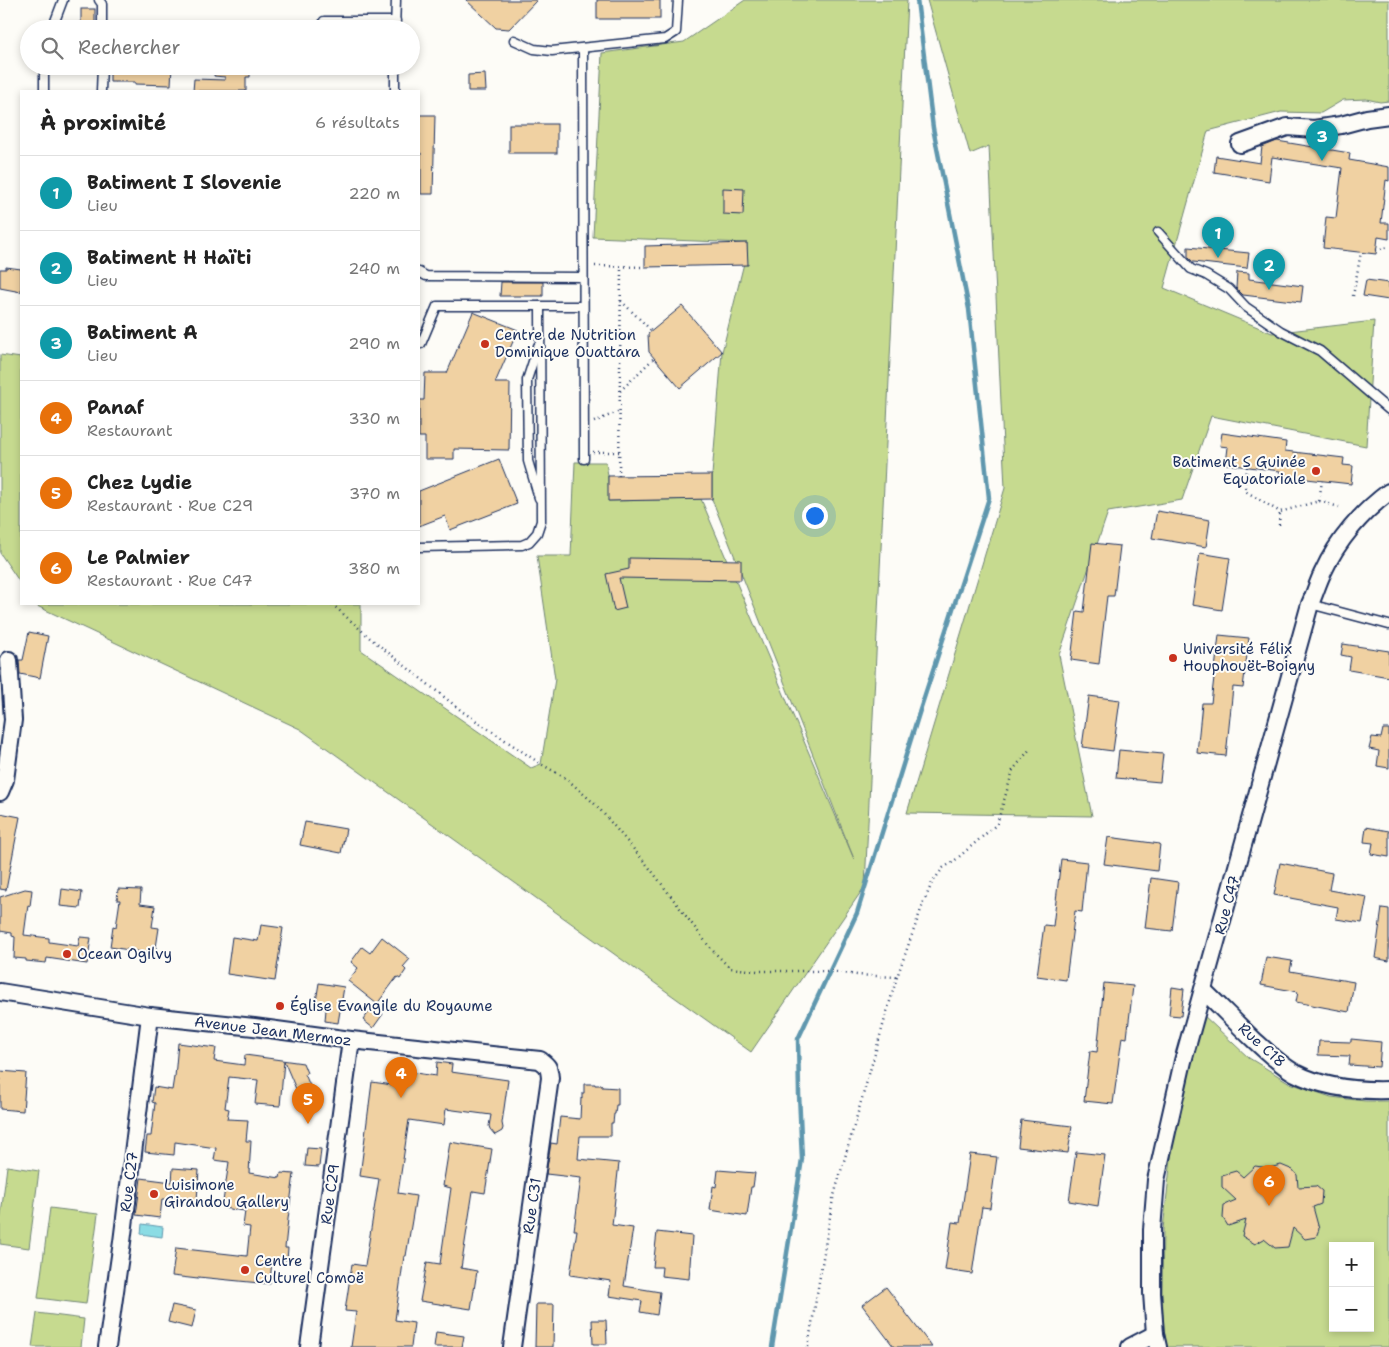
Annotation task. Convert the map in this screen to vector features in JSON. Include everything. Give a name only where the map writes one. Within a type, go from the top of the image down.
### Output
[{"type":"street","points":[[1240,144],[1287,127],[1314,129],[1389,115]]},
{"type":"street","name":"Rue C47","points":[[1156,1340],[1152,1293],[1152,1230],[1156,1180],[1183,1061],[1310,604],[1323,571],[1338,546],[1376,502],[1389,492]]},
{"type":"street","points":[[0,792],[5,780],[13,720],[8,660]]},
{"type":"street","name":"Rue C18","points":[[1203,990],[1275,1060],[1295,1073],[1320,1083],[1342,1088],[1389,1090]]},
{"type":"street","name":"Avenue Jean Mermoz","points":[[0,992],[150,1016],[540,1060],[547,1065]]},
{"type":"street","name":"Rue C27","points":[[108,1347],[150,1016]]},
{"type":"street","name":"Rue C29","points":[[309,1347],[351,1040]]},
{"type":"street","name":"Rue C31","points":[[512,1347],[550,1078],[547,1065]]},
{"type":"street","points":[[1130,1347],[1156,1340]]},
{"type":"lane","points":[[55,20],[63,0]]},
{"type":"lane","points":[[100,0],[102,4],[102,20]]},
{"type":"lane","points":[[396,0],[396,20]]},
{"type":"lane","points":[[514,40],[534,49],[552,50],[665,39],[676,32],[678,0]]},
{"type":"lane","points":[[583,48],[584,456]]},
{"type":"lane","points":[[44,75],[44,90]]},
{"type":"lane","points":[[102,75],[102,90]]},
{"type":"lane","points":[[395,90],[396,75]]},
{"type":"lane","points":[[1158,232],[1191,269],[1206,275],[1229,289],[1246,307],[1281,331],[1320,351],[1389,410]]},
{"type":"lane","points":[[420,273],[426,276],[583,277]]},
{"type":"lane","points":[[420,344],[438,306],[583,306]]},
{"type":"lane","points":[[420,547],[522,545],[529,542],[537,534],[541,521],[540,306]]},
{"type":"lane","points":[[541,339],[528,374],[527,389],[528,461],[541,505]]},
{"type":"lane","points":[[1310,604],[1389,625]]},
{"type":"path","points":[[1376,250],[1389,248]]},
{"type":"path","points":[[1353,296],[1361,252]]},
{"type":"path","points":[[583,266],[645,267]]},
{"type":"path","points":[[619,476],[621,267]]},
{"type":"path","points":[[621,300],[652,331]]},
{"type":"path","points":[[620,391],[654,358]]},
{"type":"path","points":[[584,426],[620,411]]},
{"type":"path","points":[[584,456],[619,452]]},
{"type":"path","points":[[1247,466],[1245,484],[1248,492],[1280,512],[1319,501],[1339,507]]},
{"type":"path","points":[[1319,501],[1322,481]]},
{"type":"path","points":[[1279,525],[1280,512]]},
{"type":"path","points":[[333,605],[370,638],[463,712],[567,779],[597,806],[648,866],[711,950],[730,968],[758,971],[830,971],[857,975],[897,977]]},
{"type":"path","points":[[808,1347],[833,1199],[897,977],[923,904],[932,883],[943,868],[953,862],[997,824],[1013,770],[1030,749]]},
{"type":"green space","points":[[745,0],[907,0],[865,886],[751,1052],[300,729],[36,605],[361,605],[361,650],[531,768],[541,764],[555,679],[537,556],[571,556],[575,462],[606,462],[609,501],[701,499],[854,859],[712,499],[712,475],[722,352],[747,251],[747,243],[593,237],[602,53],[684,42]]},
{"type":"green space","points":[[927,0],[1389,0],[1389,101],[1343,100],[1321,113],[1281,112],[1208,131],[1164,288],[1272,333],[1374,321],[1366,446],[1211,416],[1182,500],[1108,512],[1059,655],[1092,816],[907,813],[1005,488],[989,146],[970,154]]},
{"type":"green space","points":[[0,355],[20,358],[20,583],[0,553]]},
{"type":"green space","points":[[1202,1014],[1249,1058],[1290,1083],[1331,1097],[1365,1101],[1389,1101],[1389,1347],[1167,1347],[1164,1331],[1162,1292],[1163,1229],[1174,1132]]},
{"type":"green space","points":[[7,1166],[39,1171],[29,1248],[0,1244],[0,1223]]},
{"type":"green space","points":[[50,1208],[98,1214],[86,1304],[38,1298]]},
{"type":"green space","points":[[37,1313],[84,1319],[81,1347],[32,1347]]},
{"type":"water","points":[[142,1224],[163,1227],[162,1237],[141,1234]]},
{"type":"building","points":[[466,0],[537,0],[509,29],[496,28]]},
{"type":"building","points":[[597,0],[660,0],[660,19],[597,19]]},
{"type":"building","points":[[81,9],[95,9],[95,20],[81,20]]},
{"type":"building","points":[[485,74],[486,91],[468,91],[468,75]]},
{"type":"building","points":[[110,75],[172,75],[171,85],[110,82]]},
{"type":"building","points":[[250,75],[250,77],[246,77],[246,90],[193,90],[194,79],[225,80],[225,77],[214,76]]},
{"type":"building","points":[[420,115],[435,115],[433,194],[421,194]]},
{"type":"building","points":[[509,124],[557,124],[557,153],[509,153]]},
{"type":"building","points":[[1277,141],[1350,153],[1349,160],[1389,167],[1389,181],[1386,180],[1381,223],[1389,223],[1389,239],[1378,237],[1376,254],[1323,248],[1326,217],[1336,218],[1342,168],[1272,157],[1269,181],[1214,172],[1216,156],[1260,163],[1262,147]]},
{"type":"building","points":[[723,188],[744,189],[743,215],[723,214]]},
{"type":"building","points":[[747,243],[748,265],[645,267],[645,246]]},
{"type":"building","points":[[1188,247],[1249,253],[1247,268],[1193,262],[1188,257]]},
{"type":"building","points":[[6,267],[20,269],[20,292],[0,288],[0,269],[6,269]]},
{"type":"building","points":[[1237,272],[1249,273],[1249,279],[1303,286],[1301,302],[1243,295],[1236,288]]},
{"type":"building","points":[[1366,280],[1389,283],[1389,300],[1363,296]]},
{"type":"building","points":[[501,282],[543,282],[543,296],[500,296]]},
{"type":"building","points":[[682,306],[722,352],[680,388],[649,352],[648,334]]},
{"type":"building","points":[[473,312],[518,330],[495,383],[510,383],[509,450],[454,449],[454,459],[425,459],[425,437],[420,437],[420,400],[424,400],[425,373],[447,373]]},
{"type":"building","points":[[1222,433],[1286,442],[1285,451],[1344,458],[1343,465],[1353,466],[1351,484],[1280,476],[1280,471],[1226,464],[1228,447],[1220,446]]},
{"type":"building","points":[[499,459],[517,504],[450,530],[445,516],[420,526],[420,491]]},
{"type":"building","points":[[712,475],[712,499],[608,501],[608,476]]},
{"type":"building","points":[[1157,511],[1210,520],[1206,547],[1152,538]]},
{"type":"building","points":[[1092,543],[1120,546],[1114,596],[1107,596],[1099,664],[1071,660],[1077,611],[1084,612]]},
{"type":"building","points":[[1200,553],[1230,558],[1222,610],[1192,605]]},
{"type":"building","points":[[629,558],[741,560],[741,580],[619,578],[626,608],[614,611],[606,574],[629,569]]},
{"type":"building","points":[[29,632],[48,636],[40,678],[20,674],[19,660],[23,660]]},
{"type":"building","points":[[1219,635],[1249,638],[1243,688],[1233,687],[1226,756],[1197,753],[1202,703],[1211,703]]},
{"type":"building","points":[[1343,644],[1389,651],[1389,677],[1349,670],[1351,657],[1341,655]]},
{"type":"building","points":[[1089,696],[1120,700],[1113,751],[1082,747]]},
{"type":"building","points":[[1383,729],[1389,729],[1389,768],[1377,766],[1379,751],[1369,749],[1372,737],[1381,738]]},
{"type":"building","points":[[1119,750],[1163,754],[1160,782],[1116,778]]},
{"type":"building","points":[[0,813],[20,817],[6,890],[0,889]]},
{"type":"building","points":[[305,822],[346,829],[341,853],[300,845]]},
{"type":"building","points":[[1366,827],[1389,831],[1389,857],[1371,854],[1373,843],[1364,842]]},
{"type":"building","points":[[1108,837],[1160,844],[1157,871],[1104,864]]},
{"type":"building","points":[[1061,859],[1087,862],[1082,912],[1075,911],[1066,980],[1037,976],[1044,925],[1053,926]]},
{"type":"building","points":[[1280,863],[1332,873],[1329,890],[1367,897],[1362,923],[1336,919],[1338,907],[1274,895]]},
{"type":"building","points":[[1151,878],[1178,882],[1172,931],[1145,928]]},
{"type":"building","points":[[25,889],[32,890],[24,935],[49,938],[49,942],[78,946],[80,937],[91,938],[87,964],[47,958],[46,963],[14,958],[15,937],[12,936],[12,933],[0,931],[0,897]]},
{"type":"building","points":[[62,889],[82,892],[80,908],[60,906]]},
{"type":"building","points":[[118,889],[141,890],[140,904],[155,906],[152,927],[159,928],[155,954],[110,947],[113,926],[116,927],[120,900],[117,900]]},
{"type":"building","points":[[1382,908],[1389,909],[1389,961],[1375,958]]},
{"type":"building","points":[[261,925],[283,928],[275,981],[227,974],[232,937],[258,941]]},
{"type":"building","points":[[382,937],[410,959],[403,967],[406,970],[400,979],[397,977],[377,1004],[348,981],[358,968],[351,962],[362,947],[370,953]]},
{"type":"building","points":[[1266,957],[1292,961],[1290,971],[1354,982],[1349,1012],[1296,1002],[1298,992],[1261,985]]},
{"type":"building","points":[[319,983],[344,987],[338,1023],[325,1021],[326,1009],[315,1007]]},
{"type":"building","points":[[1104,983],[1133,986],[1127,1038],[1122,1037],[1113,1104],[1084,1101],[1090,1051],[1097,1052]]},
{"type":"building","points":[[1172,987],[1184,989],[1181,1016],[1169,1015]]},
{"type":"building","points":[[373,1007],[383,1014],[373,1028],[363,1020]]},
{"type":"building","points":[[1351,1039],[1381,1042],[1379,1067],[1349,1065],[1350,1056],[1318,1055],[1319,1041],[1351,1042]]},
{"type":"building","points":[[178,1043],[216,1048],[214,1061],[244,1065],[245,1055],[303,1063],[307,1073],[305,1074],[312,1091],[299,1096],[284,1061],[280,1106],[255,1104],[258,1080],[229,1077],[225,1108],[229,1109],[227,1119],[248,1120],[246,1141],[251,1141],[249,1173],[280,1178],[281,1173],[294,1174],[285,1248],[288,1248],[287,1260],[272,1259],[270,1284],[172,1276],[176,1248],[247,1256],[250,1227],[243,1226],[245,1211],[222,1208],[229,1162],[214,1160],[216,1148],[175,1142],[174,1155],[145,1152],[147,1136],[151,1136],[155,1103],[152,1102],[154,1087],[172,1090]]},
{"type":"building","points":[[437,1062],[452,1064],[451,1072],[508,1080],[502,1123],[503,1128],[502,1131],[495,1135],[489,1126],[491,1115],[446,1109],[444,1125],[409,1120],[398,1193],[416,1196],[406,1256],[404,1256],[395,1320],[414,1323],[411,1347],[351,1347],[356,1312],[345,1311],[352,1264],[365,1266],[379,1179],[360,1176],[372,1082],[406,1087],[408,1072],[436,1076]]},
{"type":"building","points":[[0,1071],[26,1073],[23,1111],[0,1109]]},
{"type":"building","points":[[584,1084],[618,1088],[618,1105],[616,1105],[613,1123],[611,1123],[611,1136],[580,1136],[578,1159],[619,1163],[612,1225],[633,1228],[624,1286],[660,1292],[657,1315],[640,1312],[642,1301],[609,1296],[611,1281],[570,1275],[577,1230],[574,1230],[581,1178],[546,1174],[551,1143],[557,1144],[560,1117],[580,1119]]},
{"type":"building","points":[[1021,1120],[1072,1126],[1068,1153],[1018,1147]]},
{"type":"building","points":[[450,1142],[492,1149],[485,1193],[473,1191],[461,1268],[477,1271],[471,1309],[420,1301],[427,1262],[440,1264],[451,1188],[443,1186]]},
{"type":"building","points":[[307,1148],[321,1149],[319,1167],[305,1166]]},
{"type":"building","points":[[1076,1152],[1105,1155],[1098,1206],[1069,1201]]},
{"type":"building","points":[[970,1154],[997,1157],[990,1208],[982,1207],[972,1274],[945,1270],[952,1222],[960,1223]]},
{"type":"building","points":[[1281,1165],[1293,1170],[1297,1175],[1298,1187],[1316,1186],[1322,1191],[1321,1204],[1313,1207],[1319,1229],[1316,1237],[1305,1239],[1293,1228],[1288,1247],[1275,1248],[1264,1239],[1255,1244],[1242,1236],[1246,1220],[1228,1226],[1223,1218],[1224,1205],[1236,1200],[1222,1187],[1222,1175],[1236,1171],[1243,1177],[1255,1166],[1269,1168]]},
{"type":"building","points":[[173,1168],[199,1170],[197,1201],[162,1199],[160,1218],[136,1215],[141,1178],[172,1182]]},
{"type":"building","points":[[718,1170],[755,1173],[747,1216],[710,1210],[713,1186],[716,1187]]},
{"type":"building","points":[[657,1232],[692,1236],[689,1279],[661,1276],[662,1267],[653,1267]]},
{"type":"building","points":[[886,1287],[932,1347],[894,1347],[862,1305]]},
{"type":"building","points":[[536,1304],[554,1304],[553,1347],[535,1347]]},
{"type":"building","points":[[172,1305],[196,1310],[192,1328],[168,1322]]},
{"type":"building","points":[[592,1320],[606,1320],[607,1344],[593,1344]]},
{"type":"building","points":[[436,1332],[464,1336],[462,1347],[434,1347]]},
{"type":"waterway","points":[[772,1347],[802,1159],[798,1039],[857,913],[989,498],[969,309],[933,128],[917,0]]},
{"type":"place","name":"Batiment A","points":[[1322,161]]},
{"type":"place","name":"Batiment I Slovenie","points":[[1218,258]]},
{"type":"place","name":"Batiment H Haïti","points":[[1269,290]]},
{"type":"place","name":"Centre de Nutrition Dominique Ouattara","points":[[485,344]]},
{"type":"place","name":"Batiment S Guinée Equatoriale","points":[[1316,471]]},
{"type":"place","name":"Université Félix Houphouët-Boigny","points":[[1173,658]]},
{"type":"place","name":"Ocean Ogilvy","points":[[67,954]]},
{"type":"place","name":"Église Evangile du Royaume","points":[[280,1006]]},
{"type":"place","name":"Panaf","points":[[401,1098]]},
{"type":"place","name":"Chez Lydie","points":[[308,1124]]},
{"type":"place","name":"Luisimone Girandou Gallery","points":[[154,1194]]},
{"type":"place","name":"Le Palmier","points":[[1269,1206]]},
{"type":"place","name":"Centre Culturel Comoë","points":[[245,1270]]}]
